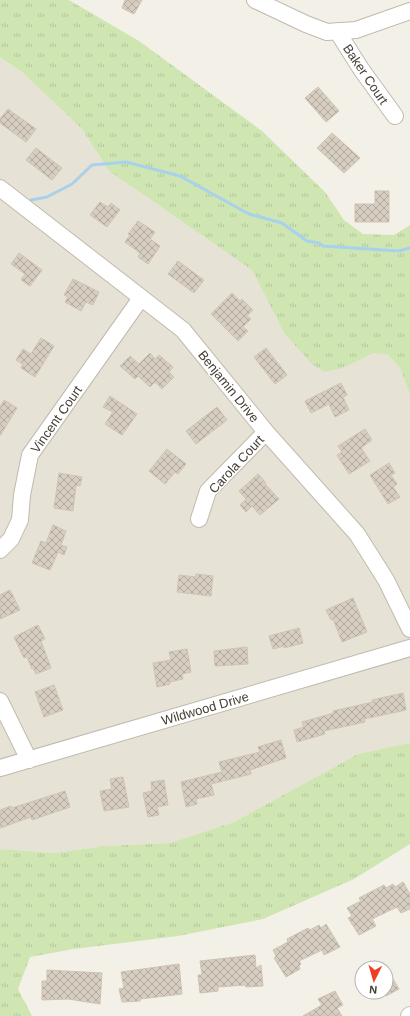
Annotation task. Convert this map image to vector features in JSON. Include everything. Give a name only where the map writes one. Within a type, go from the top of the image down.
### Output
[{"type":"street","points":[[255,0],[306,24],[327,32],[356,30],[410,11]]},
{"type":"street","name":"Baker Court","points":[[337,31],[361,69],[395,116]]},
{"type":"street","name":"Benjamin Drive","points":[[0,188],[183,330],[266,432],[358,534],[386,580],[410,629]]},
{"type":"street","name":"Vincent Court","points":[[0,550],[11,539],[20,520],[22,495],[30,455],[142,298]]},
{"type":"street","name":"Carola Court","points":[[199,519],[208,491],[266,432]]},
{"type":"street","name":"Wildwood Drive","points":[[0,768],[410,648]]},
{"type":"street","points":[[0,700],[29,760]]},
{"type":"shaded area","points":[[0,57],[23,73],[82,129],[109,171],[252,270],[284,333],[343,368],[374,353],[388,355],[400,368],[410,395],[410,743],[358,754],[234,822],[170,843],[105,846],[54,853],[0,850]]},
{"type":"green space","points":[[0,0],[69,0],[139,41],[262,131],[325,192],[344,220],[363,234],[394,235],[410,225],[410,395],[400,368],[388,355],[374,353],[343,368],[324,372],[312,364],[284,333],[252,270],[109,171],[82,129],[23,73],[0,57]]},
{"type":"green space","points":[[410,743],[410,844],[354,879],[263,919],[178,936],[74,949],[30,957],[18,989],[32,1016],[0,1016],[0,850],[54,853],[105,846],[170,843],[234,822],[358,754]]},
{"type":"building","points":[[125,0],[142,0],[134,14],[122,8]]},
{"type":"building","points":[[318,87],[339,111],[326,122],[305,98]]},
{"type":"building","points":[[8,109],[36,129],[26,142],[0,123],[0,119]]},
{"type":"building","points":[[332,133],[360,158],[344,173],[317,148]]},
{"type":"building","points":[[36,148],[62,168],[52,180],[26,160]]},
{"type":"building","points":[[375,191],[389,191],[389,222],[355,222],[355,204],[375,204]]},
{"type":"building","points":[[100,202],[108,207],[111,203],[120,210],[107,227],[90,215]]},
{"type":"building","points":[[138,221],[155,232],[150,239],[160,246],[148,264],[138,257],[140,253],[125,242],[130,235],[128,234]]},
{"type":"building","points":[[19,253],[42,270],[30,286],[21,280],[25,274],[11,264]]},
{"type":"building","points":[[178,261],[204,280],[194,293],[168,274]]},
{"type":"building","points":[[73,279],[99,292],[93,305],[86,302],[81,311],[65,302],[68,297],[64,295]]},
{"type":"building","points":[[232,293],[240,301],[242,299],[253,310],[247,316],[251,319],[243,327],[248,331],[238,341],[211,314]]},
{"type":"building","points":[[41,338],[54,346],[35,377],[21,368],[23,364],[16,360],[23,349],[31,354]]},
{"type":"building","points":[[266,348],[287,375],[275,384],[254,357]]},
{"type":"building","points":[[150,353],[155,359],[159,355],[173,367],[169,372],[174,377],[162,389],[155,382],[150,387],[138,376],[135,379],[120,366],[130,356],[139,364]]},
{"type":"building","points":[[341,383],[347,395],[343,397],[349,410],[335,417],[329,404],[311,413],[305,401]]},
{"type":"building","points":[[110,396],[137,414],[122,435],[105,424],[113,412],[103,407]]},
{"type":"building","points":[[4,400],[17,408],[0,436],[0,407]]},
{"type":"building","points":[[217,407],[227,420],[196,444],[186,431]]},
{"type":"building","points":[[365,429],[372,440],[361,448],[370,461],[349,474],[337,455],[342,452],[338,446]]},
{"type":"building","points":[[167,449],[186,464],[178,474],[175,472],[165,484],[149,471]]},
{"type":"building","points":[[389,463],[395,473],[391,475],[397,484],[393,487],[400,497],[388,504],[370,475]]},
{"type":"building","points":[[59,473],[82,477],[80,486],[76,485],[73,511],[54,508]]},
{"type":"building","points":[[258,474],[279,499],[260,515],[252,506],[246,512],[240,505],[246,499],[239,491]]},
{"type":"building","points":[[53,525],[66,531],[61,545],[67,547],[64,555],[58,552],[50,570],[32,563],[41,541],[46,543]]},
{"type":"building","points":[[196,574],[213,576],[211,596],[177,592],[179,575],[196,577]]},
{"type":"building","points":[[10,590],[20,610],[0,619],[0,595]]},
{"type":"building","points":[[353,598],[367,632],[342,642],[333,619],[331,620],[326,610]]},
{"type":"building","points":[[38,625],[45,639],[41,641],[51,668],[36,674],[27,657],[24,658],[14,637]]},
{"type":"building","points":[[299,628],[303,643],[273,649],[269,636]]},
{"type":"building","points":[[247,647],[248,664],[215,666],[214,651]]},
{"type":"building","points":[[187,649],[191,672],[182,674],[183,679],[157,687],[153,663],[171,660],[169,652]]},
{"type":"building","points":[[54,685],[63,710],[44,717],[35,692]]},
{"type":"building","points":[[403,693],[406,710],[364,719],[365,722],[324,731],[325,734],[297,742],[294,730],[304,727],[302,722],[334,713],[333,711],[373,702],[372,700]]},
{"type":"building","points":[[281,740],[286,758],[250,770],[251,774],[211,784],[214,795],[196,799],[197,804],[186,807],[181,782],[222,772],[219,762],[260,752],[258,747]]},
{"type":"building","points":[[123,777],[129,807],[104,811],[100,791],[112,789],[110,779]]},
{"type":"building","points":[[164,780],[168,805],[157,807],[159,815],[148,817],[143,793],[152,791],[151,782]]},
{"type":"building","points":[[65,791],[70,807],[32,820],[31,817],[0,828],[0,810],[11,806],[12,808]]},
{"type":"building","points":[[403,882],[410,894],[410,909],[401,913],[397,907],[372,919],[376,926],[359,935],[348,918],[352,916],[347,908],[361,901],[359,898],[384,885],[386,888],[393,884],[395,887]]},
{"type":"building","points":[[326,924],[340,947],[324,955],[322,950],[299,961],[301,964],[299,966],[300,969],[286,977],[274,958],[276,956],[273,950],[288,942],[287,939],[308,928],[310,930],[319,925],[321,928]]},
{"type":"building","points":[[255,955],[256,968],[261,965],[263,986],[246,987],[245,985],[218,987],[218,991],[200,993],[198,975],[202,975],[200,961]]},
{"type":"building","points":[[179,964],[182,994],[140,999],[140,1001],[122,1002],[119,989],[124,988],[121,972]]},
{"type":"building","points":[[47,970],[102,973],[100,1004],[68,999],[42,1000],[42,981],[47,981]]},
{"type":"building","points":[[394,981],[399,989],[394,992]]},
{"type":"building","points":[[335,991],[343,1005],[337,1008],[342,1016],[303,1016],[322,1005],[318,999]]},
{"type":"waterway","points":[[31,200],[47,197],[72,184],[92,165],[126,162],[180,176],[249,214],[282,223],[307,241],[319,243],[323,246],[399,251],[410,248]]}]
